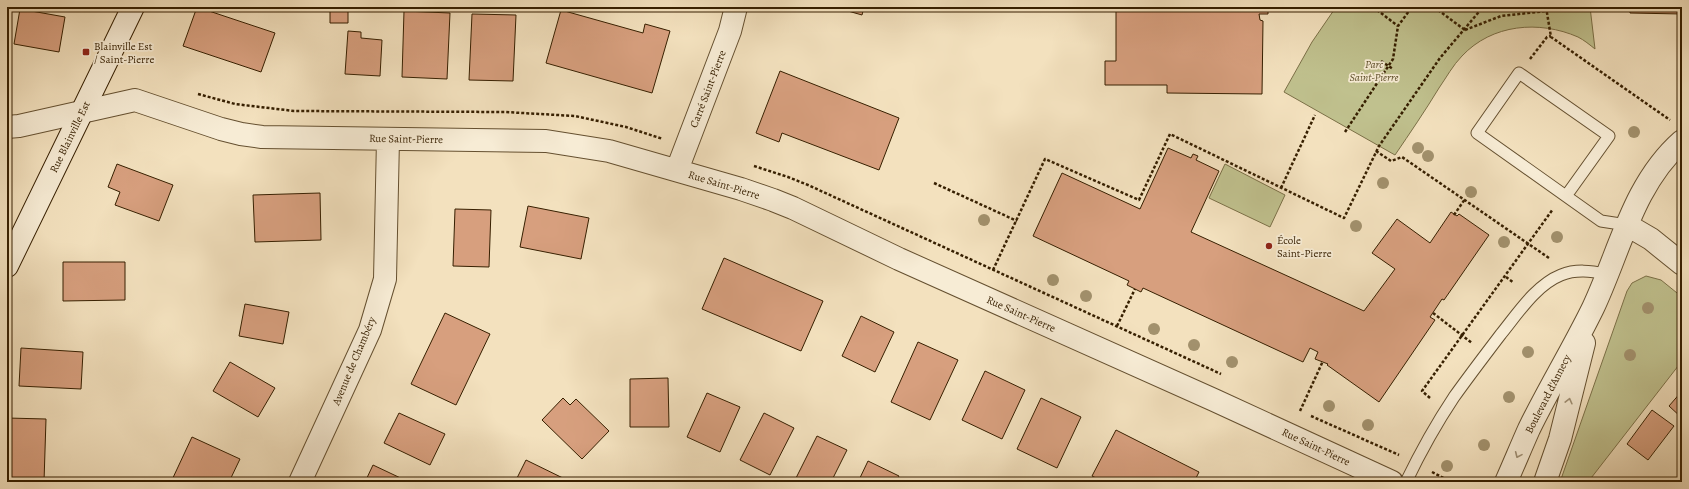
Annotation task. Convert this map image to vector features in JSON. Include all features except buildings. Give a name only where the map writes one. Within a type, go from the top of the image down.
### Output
[{"type":"street","name":"Rue Blainville Est","points":[[7,266],[133,7]]},
{"type":"street","name":"Carré Saint-Pierre","points":[[677,170],[730,31],[736,7]]},
{"type":"street","name":"Rue Saint-Pierre","points":[[7,127],[19,126],[136,100],[180,116],[241,134],[278,138],[546,141],[609,151],[677,170],[794,208],[893,257],[1214,400],[1392,482]]},
{"type":"street","name":"Avenue de Chambéry","points":[[300,482],[370,330],[385,279],[388,139]]},
{"type":"street","name":"Boulevard d'Annecy","points":[[1506,482],[1529,429],[1593,307],[1634,207],[1653,175],[1670,153],[1682,141]]},
{"type":"street","points":[[1627,225],[1651,239],[1682,264]]},
{"type":"street","name":"Boulevard d'Annecy","points":[[1545,482],[1560,439],[1593,307]]},
{"type":"lane","points":[[1566,196],[1608,136],[1519,73],[1477,134],[1601,221],[1627,225]]},
{"type":"lane","points":[[1406,482],[1425,445],[1454,397],[1528,301],[1549,282],[1565,274],[1581,271],[1593,271],[1606,274]]},
{"type":"path","points":[[1373,7],[1398,26]]},
{"type":"path","points":[[1345,132],[1393,59],[1398,26],[1412,7]]},
{"type":"path","points":[[1434,7],[1465,30]]},
{"type":"path","points":[[993,270],[1045,159],[1139,200],[1170,134],[1344,218],[1376,151],[1440,58],[1483,7]]},
{"type":"path","points":[[1465,30],[1501,16],[1546,9],[1551,36],[1670,120]]},
{"type":"path","points":[[1540,46],[1547,37],[1551,36]]},
{"type":"path","points":[[1381,61],[1393,69]]},
{"type":"path","points":[[197,93],[235,104],[294,111],[466,112]]},
{"type":"path","points":[[1281,188],[1315,115]]},
{"type":"path","points":[[1376,151],[1391,161],[1402,157],[1549,258]]},
{"type":"path","points":[[749,164],[808,185],[1223,375]]},
{"type":"path","points":[[1255,179],[1257,175]]},
{"type":"path","points":[[934,183],[1017,221]]},
{"type":"path","points":[[1454,214],[1465,199]]},
{"type":"path","points":[[1430,398],[1422,391],[1506,277],[1556,205]]},
{"type":"path","points":[[1506,277],[1514,283]]},
{"type":"path","points":[[1117,326],[1135,289]]},
{"type":"path","points":[[1433,313],[1470,341]]},
{"type":"path","points":[[1300,411],[1323,362]]},
{"type":"path","points":[[1293,408],[1395,453]]},
{"type":"path","points":[[1433,473],[1451,482]]},
{"type":"green space","name":"Parc Saint-Pierre","points":[[1336,7],[1590,7],[1595,49],[1578,37],[1548,28],[1517,28],[1502,31],[1487,37],[1474,45],[1456,63],[1395,155],[1284,92],[1312,42]]},
{"type":"green space","points":[[1225,164],[1285,195],[1270,227],[1209,198]]},
{"type":"green space","points":[[1646,276],[1661,280],[1682,297],[1682,361],[1588,482],[1560,482],[1627,291],[1632,283]]},
{"type":"place","name":"Blainville Est / Saint-Pierre","points":[[86,52]]},
{"type":"place","name":"École Saint-Pierre","points":[[1269,246]]}]
